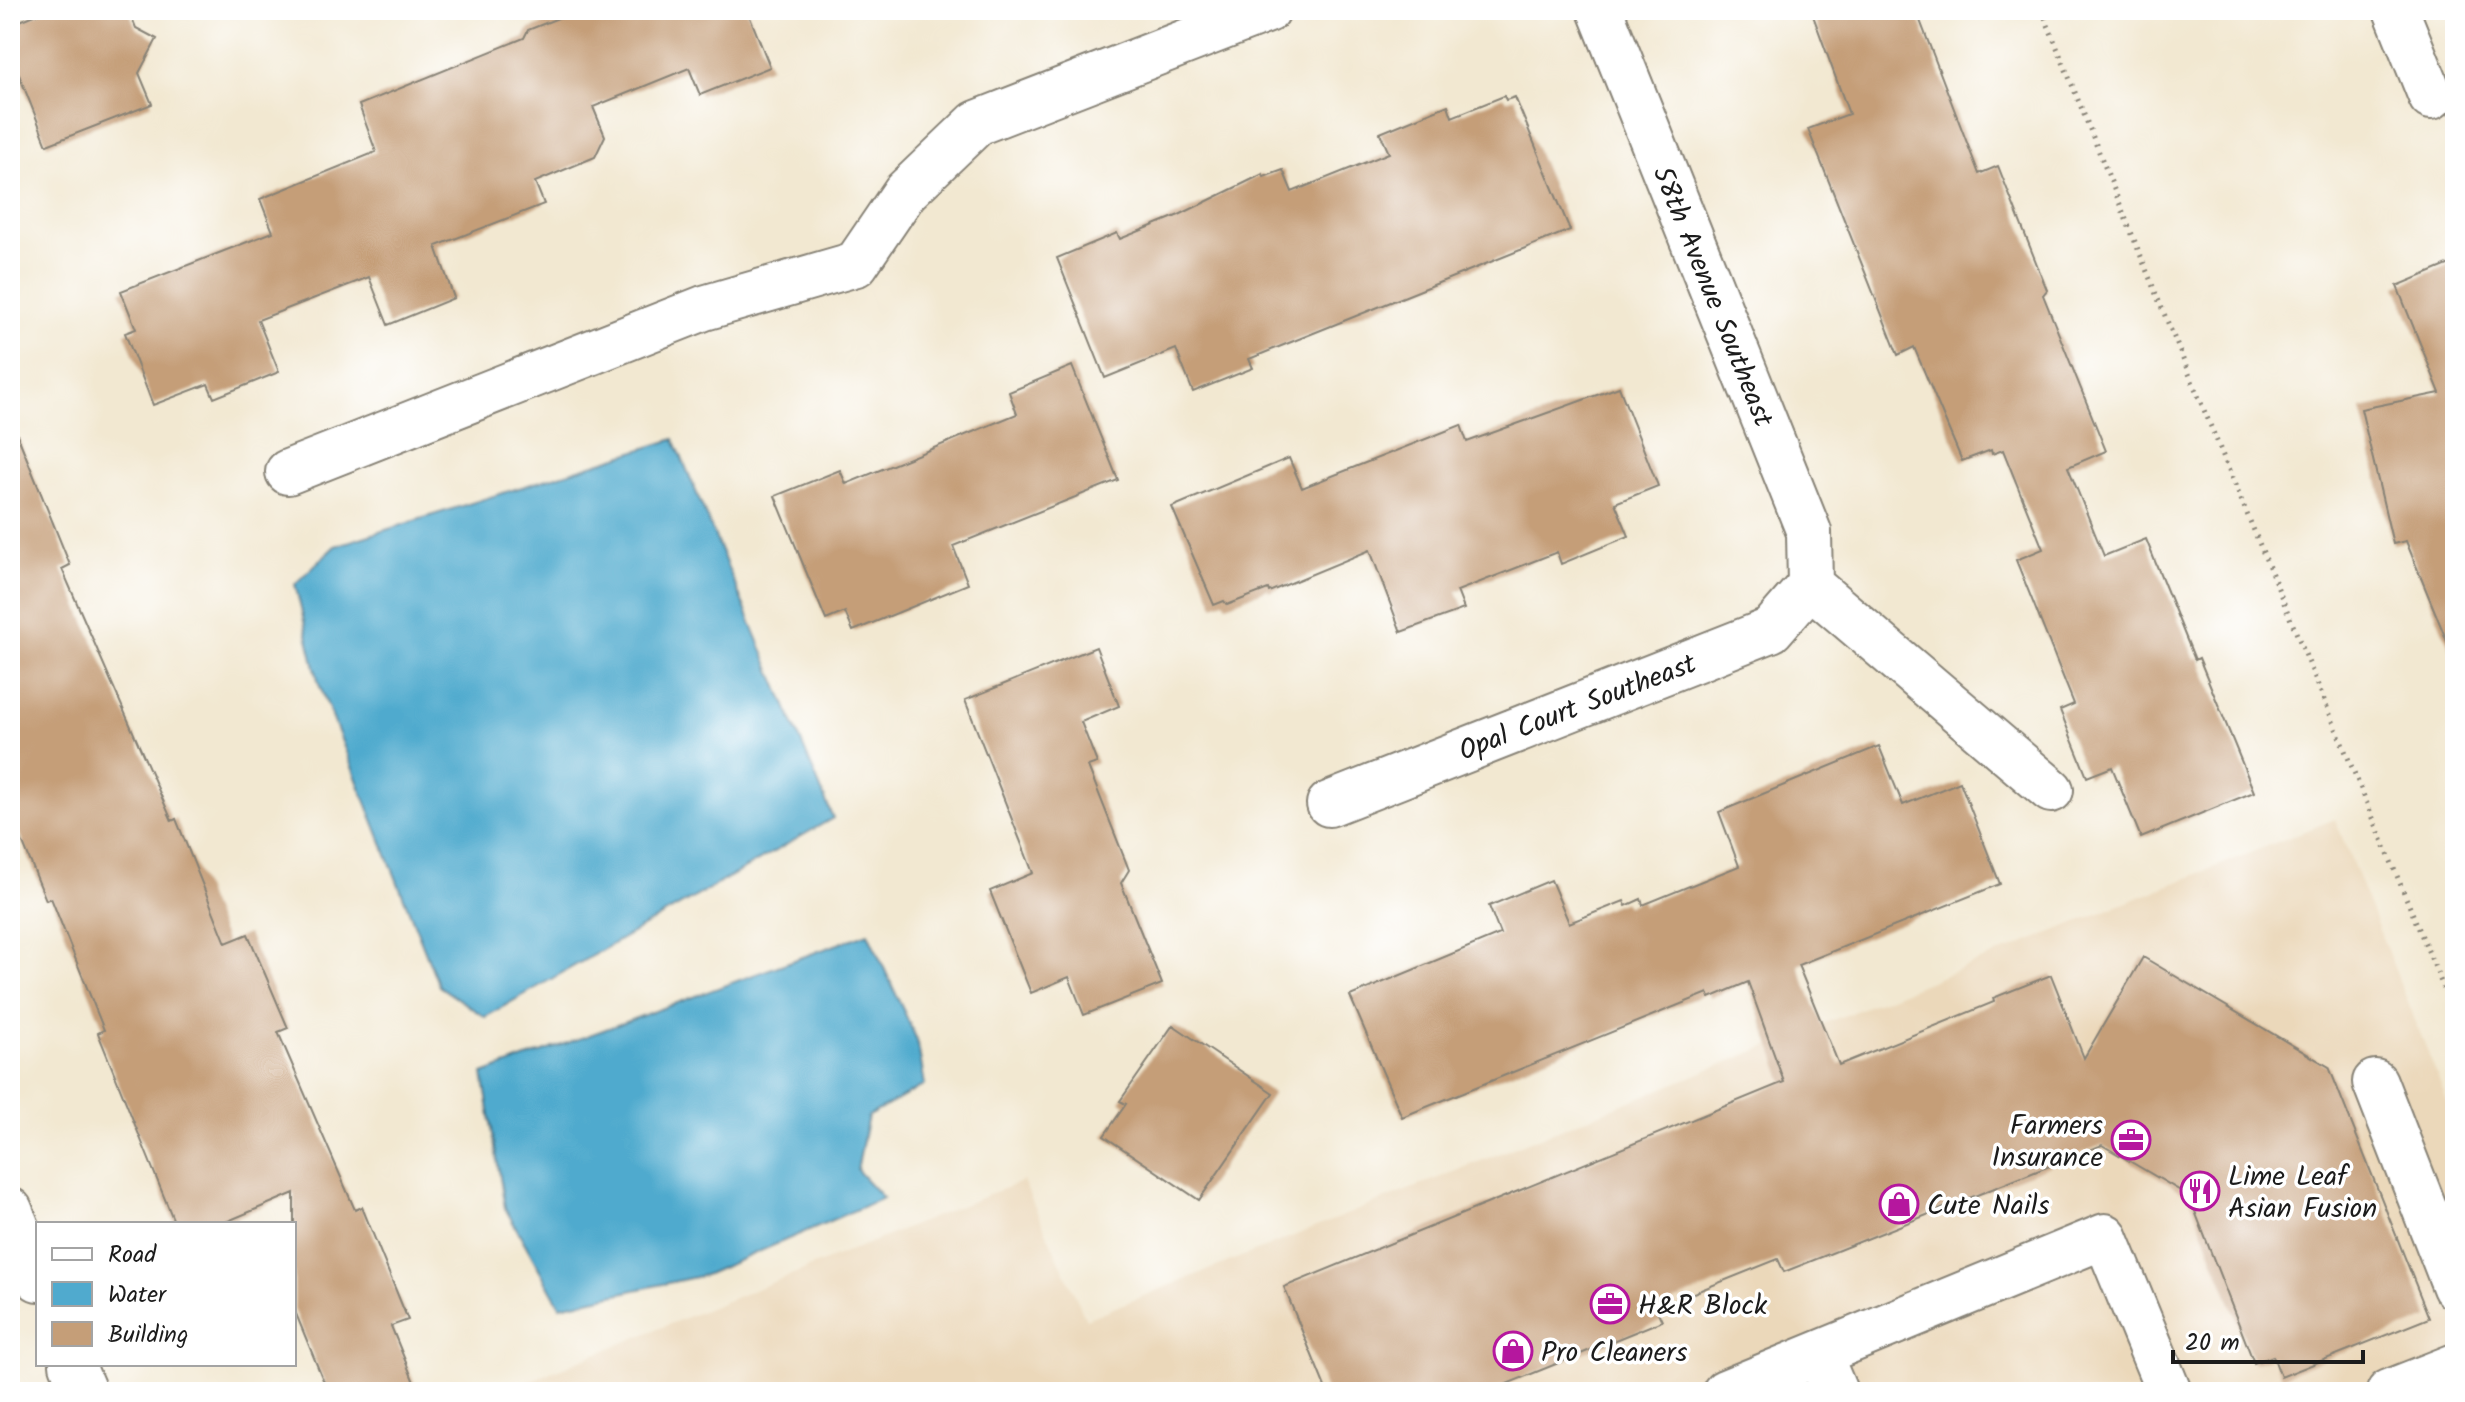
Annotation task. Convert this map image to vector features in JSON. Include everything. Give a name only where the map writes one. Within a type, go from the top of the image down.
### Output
[{"type":"street","points":[[288,472],[704,308],[856,264],[905,192],[977,123],[1268,10]]},
{"type":"street","name":"58th Avenue Southeast","points":[[1600,10],[1809,532],[1810,585]]},
{"type":"street","points":[[2396,10],[2431,97]]},
{"type":"street","points":[[1810,585],[2051,790]]},
{"type":"street","name":"Opal Court Southeast","points":[[1329,804],[1771,630],[1810,585]]},
{"type":"street","points":[[2375,1082],[2455,1287]]},
{"type":"street","points":[[10,1210],[36,1274]]},
{"type":"street","points":[[1725,1392],[1827,1373],[2105,1236],[2169,1392]]},
{"type":"street","points":[[73,1366],[84,1392]]},
{"type":"street","points":[[2389,1392],[2455,1366]]},
{"type":"path","points":[[2042,10],[2455,1016]]},
{"type":"shaded area","points":[[2335,819],[2455,1121],[2455,1392],[522,1392],[519,1385],[1023,1181],[1086,1319]]},
{"type":"water","points":[[674,439],[833,818],[485,1017],[439,986],[319,684],[295,584],[335,546]]},
{"type":"water","points":[[868,933],[917,1040],[925,1085],[868,1116],[857,1170],[883,1198],[705,1275],[560,1306],[505,1208],[483,1074]]},
{"type":"building","points":[[47,10],[129,10],[136,28],[157,39],[139,73],[152,104],[47,145],[10,52],[10,25]]},
{"type":"building","points":[[578,10],[747,10],[770,67],[700,95],[689,68],[593,107],[605,136],[595,157],[535,182],[544,204],[436,246],[454,298],[388,325],[369,277],[258,320],[279,372],[214,398],[208,384],[153,405],[125,333],[136,329],[121,291],[273,232],[260,199],[376,152],[359,105],[524,38],[528,30]]},
{"type":"building","points":[[1811,10],[1916,10],[1979,174],[1998,166],[2047,290],[2043,295],[2106,451],[2068,467],[2104,556],[2146,539],[2195,660],[2199,658],[2254,792],[2141,838],[2112,767],[2087,777],[2060,710],[2074,704],[2016,560],[2043,549],[2003,450],[1992,454],[1991,450],[1962,461],[1914,347],[1898,355],[1808,129],[1849,114]]},
{"type":"building","points":[[1504,96],[1506,100],[1515,97],[1570,230],[1249,359],[1253,368],[1193,392],[1176,349],[1105,378],[1057,258],[1117,233],[1120,239],[1179,215],[1263,174],[1264,177],[1283,170],[1292,192],[1389,153],[1380,133],[1448,105],[1452,117]]},
{"type":"building","points":[[2455,262],[2453,656],[2406,541],[2393,544],[2361,409],[2440,393],[2397,286]]},
{"type":"building","points":[[1072,366],[1118,480],[953,546],[968,584],[853,631],[845,612],[826,620],[775,496],[840,470],[846,484],[1017,414],[1009,392]]},
{"type":"building","points":[[1619,387],[1658,486],[1615,503],[1629,536],[1561,564],[1557,552],[1457,591],[1464,609],[1401,632],[1370,550],[1269,592],[1268,589],[1227,605],[1224,601],[1214,605],[1172,507],[1289,458],[1302,488],[1461,425],[1467,442]]},
{"type":"building","points":[[10,423],[70,565],[62,569],[172,821],[176,819],[226,943],[248,934],[288,1028],[278,1032],[355,1210],[362,1207],[408,1320],[391,1326],[418,1392],[328,1392],[296,1314],[294,1193],[226,1222],[174,1222],[98,1033],[104,1030],[51,898],[46,900],[10,811]]},
{"type":"building","points":[[1096,647],[1119,706],[1081,722],[1097,763],[1088,766],[1129,870],[1121,883],[1162,984],[1084,1015],[1069,977],[1031,993],[990,891],[1033,873],[965,700]]},
{"type":"building","points":[[1879,746],[1903,805],[1960,782],[2000,884],[1798,965],[1839,1065],[1994,1002],[1993,998],[2051,975],[2084,1058],[2143,957],[2329,1067],[2429,1318],[2281,1377],[2273,1356],[2254,1363],[2189,1196],[2102,1145],[1784,1272],[1778,1259],[1656,1308],[1662,1321],[1487,1392],[1327,1392],[1284,1287],[1784,1082],[1748,982],[1710,998],[1708,993],[1402,1117],[1350,996],[1500,934],[1489,906],[1551,880],[1569,923],[1624,901],[1626,906],[1641,899],[1643,905],[1739,866],[1719,812]]},
{"type":"building","points":[[1173,1025],[1273,1093],[1199,1200],[1104,1136],[1126,1104],[1120,1101]]},
{"type":"place","name":"Farmers Insurance","points":[[2131,1140]]},
{"type":"place","name":"Lime Leaf Asian Fusion","points":[[2200,1191]]},
{"type":"place","name":"Cute Nails","points":[[1899,1204]]},
{"type":"place","name":"H&R Block","points":[[1610,1304]]},
{"type":"place","name":"Pro Cleaners","points":[[1513,1351]]}]
